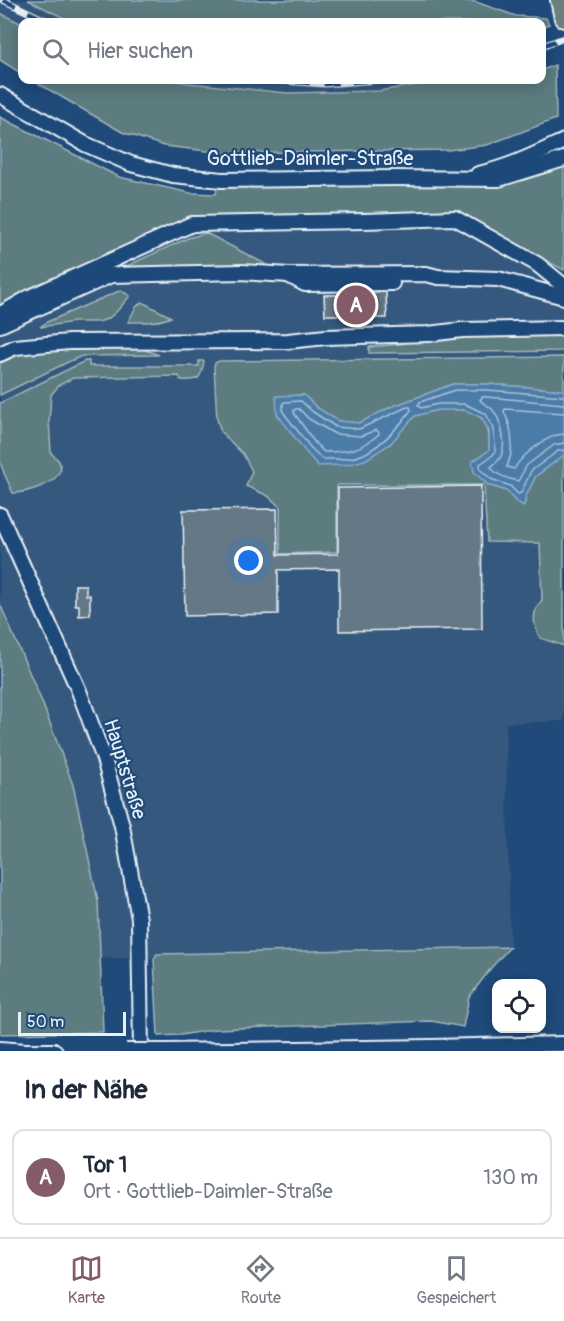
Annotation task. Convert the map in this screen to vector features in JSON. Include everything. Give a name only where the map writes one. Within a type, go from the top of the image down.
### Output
[{"type":"main road","points":[[560,0],[564,18]]},
{"type":"street","name":"Gottlieb-Daimler-Straße","points":[[0,95],[85,144],[131,164],[173,175],[222,180],[458,177],[499,179],[564,159]]},
{"type":"street","name":"Gottlieb-Daimler-Straße","points":[[458,177],[490,171],[520,161],[564,141]]},
{"type":"street","points":[[0,320],[4,312],[28,298],[192,224],[455,218],[537,264],[564,286]]},
{"type":"street","points":[[111,275],[123,255]]},
{"type":"street","points":[[0,324],[111,275],[241,272],[289,275],[426,274],[438,278],[498,279],[564,297]]},
{"type":"street","points":[[0,354],[15,347],[69,342],[288,341],[326,345],[391,344],[428,334],[462,330],[564,328]]},
{"type":"street","name":"Hauptstraße","points":[[0,515],[79,691],[104,759],[119,814],[140,919],[141,1051]]},
{"type":"street","points":[[126,1051],[564,1044]]},
{"type":"street","points":[[0,1049],[55,1051]]},
{"type":"shaded area","points":[[0,0],[28,0],[64,18],[18,18],[18,22],[0,13]]},
{"type":"shaded area","points":[[199,84],[424,84],[379,91],[287,93]]},
{"type":"shaded area","points":[[457,213],[564,270],[564,721],[506,723],[510,947],[158,954],[154,959],[100,958],[98,901],[73,785],[42,702],[0,604],[0,310],[194,218]]},
{"type":"green space","points":[[28,0],[456,0],[476,2],[516,16],[546,18],[64,18]]},
{"type":"green space","points":[[0,13],[18,22],[18,71],[0,60]]},
{"type":"green space","points":[[555,65],[556,119],[487,145],[448,150],[225,153],[164,146],[122,132],[39,84],[199,84],[287,93],[379,91],[424,84],[546,84],[546,68]]},
{"type":"green space","points":[[0,117],[119,177],[190,193],[216,194],[217,187],[499,183],[522,180],[564,167],[564,270],[457,213],[206,217],[194,218],[0,310]]},
{"type":"green space","points":[[206,233],[271,267],[269,271],[127,268],[129,265],[188,238]]},
{"type":"green space","points":[[119,291],[130,296],[109,318],[99,322],[74,322],[40,327],[47,322]]},
{"type":"green space","points":[[142,302],[171,317],[155,321],[128,322],[136,307]]},
{"type":"green space","points":[[564,335],[564,351],[369,353],[369,347],[436,337]]},
{"type":"green space","points":[[140,348],[159,355],[82,356],[0,395],[0,363],[20,354],[34,350]]},
{"type":"green space","points":[[564,357],[564,390],[487,384],[453,384],[391,407],[359,423],[338,421],[316,407],[303,395],[276,397],[390,444],[409,421],[422,413],[450,409],[476,415],[486,426],[489,451],[472,462],[488,485],[507,491],[515,501],[524,505],[536,476],[564,455],[564,646],[540,638],[536,628],[536,609],[542,600],[540,543],[487,542],[484,485],[337,485],[337,552],[280,554],[280,507],[268,496],[246,486],[252,471],[243,454],[221,432],[217,419],[214,367],[219,361]]},
{"type":"green space","points":[[89,361],[89,366],[199,366],[199,361],[204,361],[202,372],[198,378],[192,380],[181,380],[179,376],[73,378],[59,385],[51,395],[49,421],[51,453],[59,461],[61,469],[47,484],[13,493],[0,462],[0,403]]},
{"type":"green space","points":[[0,604],[42,702],[73,785],[98,901],[103,1032],[0,1034]]},
{"type":"green space","points":[[510,947],[469,997],[463,1027],[431,1021],[216,1029],[158,1036],[154,959],[157,954]]},
{"type":"water","points":[[453,384],[487,384],[564,390],[564,455],[536,476],[526,496],[524,506],[515,501],[507,491],[488,485],[474,472],[472,462],[489,450],[489,431],[482,418],[465,410],[438,410],[415,416],[390,444],[365,460],[344,465],[318,466],[277,414],[276,396],[304,395],[316,407],[338,421],[359,423],[391,407]]},
{"type":"building","points":[[369,292],[386,292],[387,318],[370,318],[370,315],[325,315],[324,295],[369,295]]},
{"type":"building","points":[[481,486],[482,629],[339,631],[339,569],[278,570],[278,614],[185,616],[183,510],[277,509],[278,555],[338,554],[338,488]]},
{"type":"building","points":[[75,585],[86,585],[86,595],[90,595],[90,615],[79,616],[79,605],[75,605]]},
{"type":"railway","points":[[3,0],[41,18]]},
{"type":"railway","points":[[546,45],[564,38]]},
{"type":"place","name":"Tor 1","points":[[356,305]]}]
